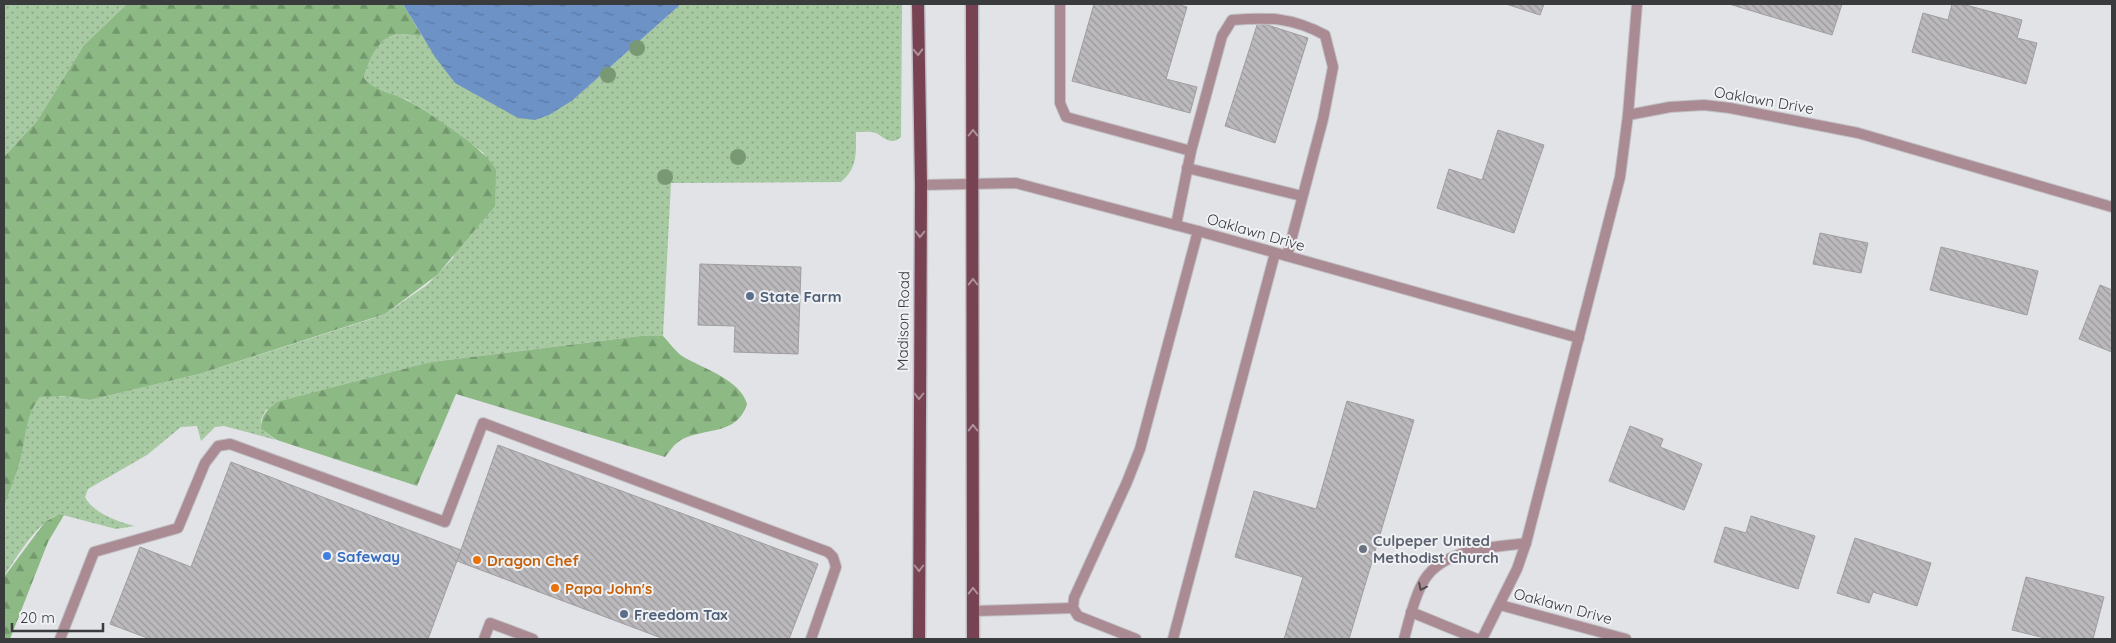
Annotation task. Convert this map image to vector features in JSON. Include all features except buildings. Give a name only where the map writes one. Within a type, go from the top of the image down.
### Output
[{"type":"main road","name":"Madison Road","points":[[918,4],[921,185],[919,639]]},
{"type":"main road","points":[[972,4],[973,639]]},
{"type":"street","points":[[1060,4],[1060,103],[1066,117],[1191,151]]},
{"type":"street","points":[[1628,115],[1637,4]]},
{"type":"street","points":[[1176,225],[1191,151],[1222,36],[1232,20],[1266,17],[1304,24],[1325,35],[1333,67],[1323,119],[1286,256]]},
{"type":"street","name":"Oaklawn Drive","points":[[1626,639],[1500,605],[1518,569],[1526,543],[1620,177],[1628,115],[1670,107],[1704,105],[1730,108],[1858,133],[2112,207]]},
{"type":"street","points":[[1188,168],[1302,196]]},
{"type":"street","name":"Oaklawn Drive","points":[[921,185],[973,182],[1016,183],[1198,231],[1579,338]]},
{"type":"street","points":[[1136,639],[1078,616],[1073,608],[1074,598],[1127,482],[1140,448],[1198,231]]},
{"type":"street","points":[[1173,639],[1275,253]]},
{"type":"street","points":[[60,639],[94,552],[178,528],[205,462],[218,446],[230,444],[445,522],[483,424],[828,552],[833,557],[836,567],[811,639]]},
{"type":"street","points":[[1404,639],[1422,582],[1442,562],[1470,552],[1526,543]]},
{"type":"street","points":[[1482,639],[1500,605]]},
{"type":"street","points":[[973,611],[1073,608]]},
{"type":"street","points":[[1411,612],[1477,639]]},
{"type":"street","points":[[484,639],[490,623],[534,639]]},
{"type":"green space","points":[[4,4],[127,4],[84,45],[37,121],[4,157]]},
{"type":"green space","points":[[127,4],[403,4],[422,36],[401,34],[387,38],[376,49],[364,78],[373,86],[402,98],[429,114],[481,152],[496,170],[495,206],[437,275],[385,314],[199,374],[90,400],[61,396],[40,397],[29,418],[21,457],[4,506],[4,157],[37,121],[84,45]]},
{"type":"green space","points":[[681,4],[902,4],[901,137],[891,141],[874,132],[856,132],[855,159],[851,171],[841,182],[671,183],[663,336],[640,336],[431,362],[266,410],[261,420],[261,429],[276,440],[224,426],[215,427],[201,441],[197,426],[181,427],[147,455],[88,489],[85,497],[94,508],[114,519],[135,526],[116,529],[59,514],[42,525],[21,550],[4,576],[4,506],[21,455],[27,423],[34,404],[40,397],[50,395],[90,400],[199,374],[371,319],[385,314],[427,285],[453,258],[484,153],[408,100],[370,86],[364,78],[372,56],[381,43],[394,35],[422,36],[455,83],[573,100]]},
{"type":"green space","points":[[640,336],[663,336],[682,356],[729,381],[743,395],[747,404],[742,414],[728,426],[681,440],[665,457],[456,394],[417,486],[277,440],[261,429],[265,413],[277,402],[431,362]]},
{"type":"green space","points":[[59,514],[64,515],[48,542],[10,639],[4,639],[4,577],[45,522]]},
{"type":"water","points":[[403,4],[681,4],[573,100],[549,115],[535,120],[518,118],[455,83],[435,57]]},
{"type":"place","name":"State Farm","points":[[750,296]]},
{"type":"place","name":"Culpeper United Methodist Church","points":[[1363,549]]},
{"type":"place","name":"Safeway","points":[[327,556]]},
{"type":"place","name":"Dragon Chef","points":[[477,560]]},
{"type":"place","name":"Papa John's","points":[[555,588]]},
{"type":"place","name":"Freedom Tax","points":[[624,614]]}]
